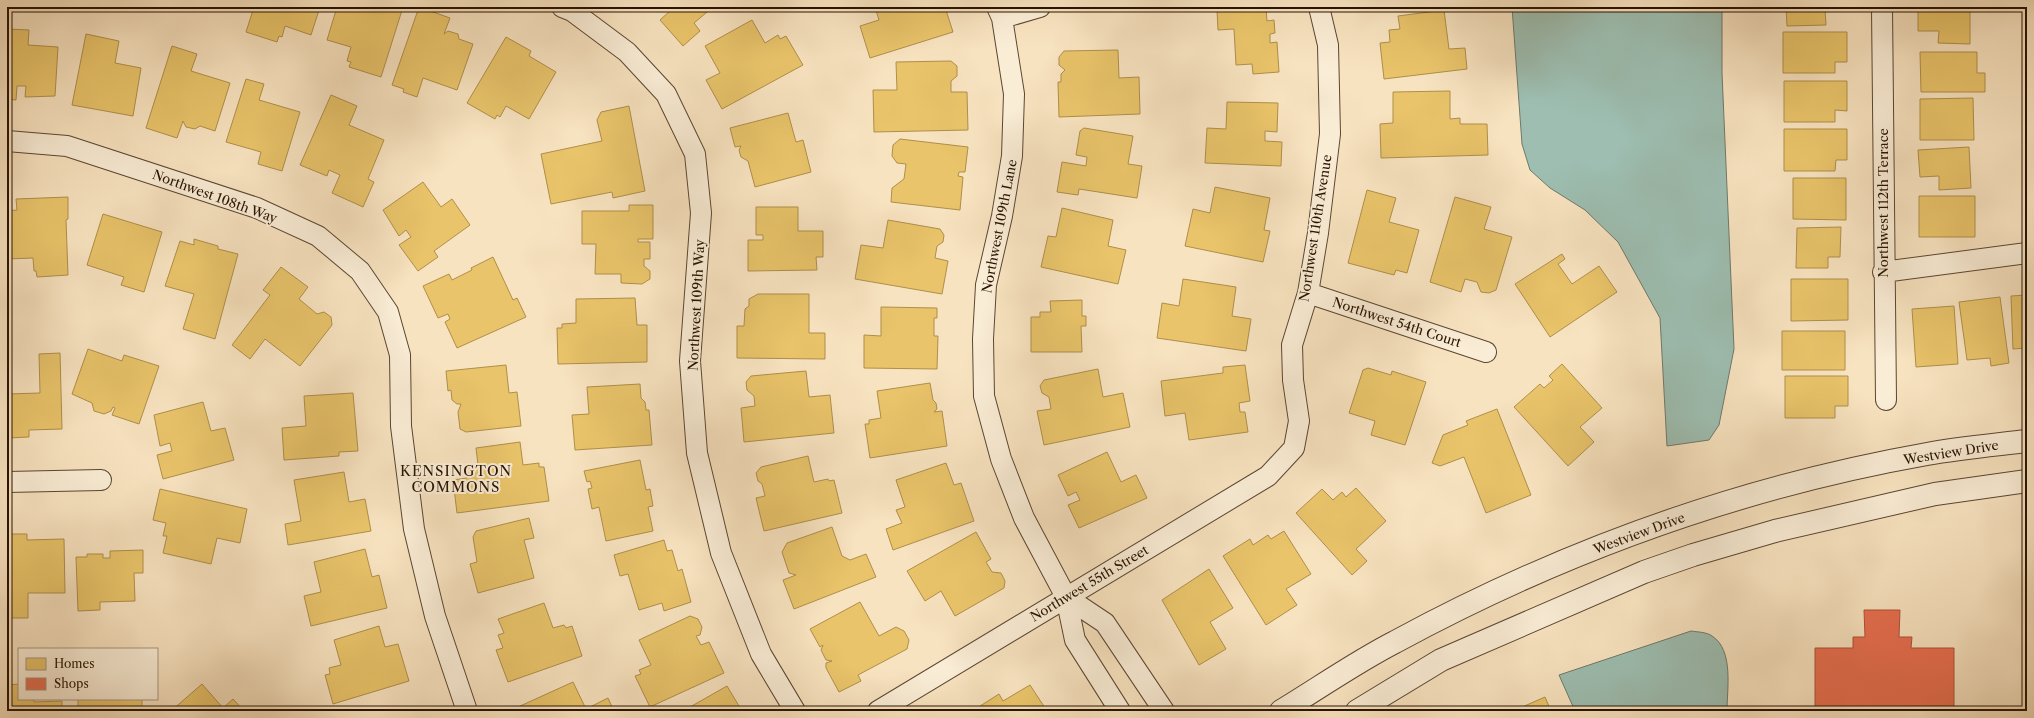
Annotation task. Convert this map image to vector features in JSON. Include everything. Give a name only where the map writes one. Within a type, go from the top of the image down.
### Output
[{"type":"street","name":"Northwest 109th Way","points":[[562,7],[572,11],[627,52],[666,94],[695,154],[701,213],[690,361],[697,453],[721,554],[761,654],[795,711]]},
{"type":"street","points":[[1000,12],[1040,7]]},
{"type":"street","name":"Northwest 110th Avenue","points":[[1294,448],[1299,421],[1293,380],[1292,345],[1308,293],[1318,233],[1330,134],[1328,45],[1319,7]]},
{"type":"street","name":"Northwest 112th Terrace","points":[[1882,7],[1883,272],[1886,400]]},
{"type":"street","name":"Northwest 109th Lane","points":[[1000,12],[1014,94],[1012,156],[1002,216],[986,285],[982,339],[984,396],[1001,459],[1024,518],[1066,597],[1076,640],[1120,711]]},
{"type":"street","name":"Northwest 108th Way","points":[[7,141],[68,146],[257,208],[318,236],[360,271],[388,312],[400,355],[401,426],[414,529],[434,616],[467,711]]},
{"type":"street","points":[[1883,272],[2027,253]]},
{"type":"street","name":"Northwest 54th Court","points":[[1308,293],[1486,352]]},
{"type":"street","name":"Westview Drive","points":[[1281,711],[1393,642],[1512,583],[1666,521],[1751,494],[1853,469],[1928,454],[2027,441]]},
{"type":"street","name":"Northwest 55th Street","points":[[878,711],[1268,476],[1294,448]]},
{"type":"street","points":[[7,482],[101,480]]},
{"type":"street","points":[[1357,711],[1441,660],[1644,572],[1694,555],[1775,531],[1934,494],[2027,481]]},
{"type":"street","name":"Northwest 109th Lane","points":[[1066,597],[1106,623],[1164,711]]},
{"type":"shaded area","points":[[1512,7],[1722,7],[1722,73],[1734,349],[1719,425],[1709,440],[1667,446],[1660,318],[1618,242],[1585,210],[1550,188],[1530,170],[1522,144]]},
{"type":"shaded area","points":[[1691,631],[1705,633],[1712,636],[1719,642],[1724,651],[1728,670],[1727,711],[1575,711],[1559,675]]},
{"type":"building: Homes","points":[[254,7],[320,7],[311,35],[285,26],[282,37],[279,36],[277,42],[246,32]]},
{"type":"building: Homes","points":[[337,7],[403,7],[381,77],[349,67],[351,62],[347,61],[351,47],[327,40]]},
{"type":"building: Homes","points":[[419,7],[450,18],[444,34],[448,31],[458,34],[459,39],[473,44],[457,90],[423,78],[417,97],[403,92],[404,89],[392,85]]},
{"type":"building: Homes","points":[[657,7],[713,7],[694,23],[700,31],[683,46],[660,20],[670,11],[667,8],[662,12]]},
{"type":"building: Homes","points":[[875,7],[945,7],[953,32],[870,58],[860,26],[879,20]]},
{"type":"building: Homes","points":[[1266,7],[1267,21],[1274,20],[1275,33],[1270,34],[1270,43],[1277,42],[1279,72],[1253,74],[1252,64],[1236,65],[1234,29],[1218,30],[1217,10]]},
{"type":"building: Homes","points":[[1786,7],[1848,7],[1849,9],[1825,9],[1826,25],[1787,26]]},
{"type":"building: Homes","points":[[1918,7],[1970,7],[1970,44],[1938,43],[1939,31],[1918,31]]},
{"type":"building: Homes","points":[[1444,10],[1449,49],[1465,48],[1467,69],[1384,79],[1380,43],[1390,42],[1389,30],[1400,29],[1398,16]]},
{"type":"building: Homes","points":[[752,20],[765,43],[778,35],[780,39],[786,36],[803,65],[722,109],[706,80],[720,73],[705,46]]},
{"type":"building: Homes","points":[[7,29],[29,30],[28,45],[58,47],[55,96],[25,97],[26,86],[17,86],[16,100],[7,99]]},
{"type":"building: Homes","points":[[1783,32],[1847,32],[1847,62],[1835,62],[1835,73],[1783,73]]},
{"type":"building: Homes","points":[[86,34],[119,41],[115,63],[141,68],[133,116],[72,105]]},
{"type":"building: Homes","points":[[506,37],[531,51],[529,56],[556,72],[529,119],[506,106],[500,117],[497,115],[495,119],[467,103]]},
{"type":"building: Homes","points":[[172,46],[197,54],[191,71],[230,83],[215,131],[200,126],[195,129],[186,127],[183,121],[177,138],[146,128]]},
{"type":"building: Homes","points":[[1118,50],[1119,78],[1139,77],[1140,114],[1059,117],[1058,82],[1061,82],[1061,74],[1065,70],[1059,65],[1059,57],[1064,51]]},
{"type":"building: Homes","points":[[1920,52],[1977,52],[1977,73],[1985,73],[1985,92],[1921,92]]},
{"type":"building: Homes","points":[[951,61],[957,66],[957,76],[951,81],[951,92],[967,92],[968,130],[874,132],[873,90],[897,90],[896,62]]},
{"type":"building: Homes","points":[[246,79],[264,84],[259,100],[300,112],[282,171],[258,164],[261,152],[226,142]]},
{"type":"building: Homes","points":[[1784,81],[1847,81],[1847,111],[1835,110],[1835,122],[1784,122]]},
{"type":"building: Homes","points":[[1450,91],[1450,119],[1460,118],[1460,124],[1487,124],[1488,155],[1381,158],[1380,124],[1393,123],[1393,92]]},
{"type":"building: Homes","points":[[331,95],[357,106],[349,125],[384,140],[368,179],[374,182],[363,207],[332,193],[340,175],[329,170],[327,176],[300,165]]},
{"type":"building: Homes","points":[[1973,98],[1974,140],[1920,140],[1920,99]]},
{"type":"building: Homes","points":[[1227,102],[1278,103],[1277,132],[1265,131],[1265,141],[1282,142],[1281,166],[1205,163],[1207,128],[1226,129]]},
{"type":"building: Homes","points":[[629,106],[645,191],[613,198],[612,192],[551,204],[541,154],[602,141],[597,120],[601,112]]},
{"type":"building: Homes","points":[[788,113],[796,142],[803,140],[811,172],[755,187],[748,161],[741,157],[739,150],[741,146],[735,147],[730,128]]},
{"type":"building: Homes","points":[[1084,128],[1133,136],[1128,164],[1142,166],[1137,198],[1079,189],[1078,195],[1057,192],[1062,162],[1086,166],[1087,157],[1076,155],[1080,131]]},
{"type":"building: Homes","points":[[1784,129],[1847,129],[1847,160],[1836,160],[1835,171],[1784,171]]},
{"type":"building: Homes","points":[[900,139],[968,147],[965,172],[959,172],[958,176],[963,177],[960,210],[891,202],[892,188],[904,179],[906,164],[897,163],[892,156],[893,145]]},
{"type":"building: Homes","points":[[1969,147],[1971,188],[1939,190],[1939,176],[1920,177],[1918,150]]},
{"type":"building: Homes","points":[[1793,178],[1846,178],[1846,220],[1793,219]]},
{"type":"building: Homes","points":[[423,182],[441,207],[452,199],[470,225],[434,251],[438,257],[418,271],[399,245],[411,237],[406,230],[399,236],[383,210]]},
{"type":"building: Homes","points":[[1215,187],[1270,198],[1264,230],[1270,231],[1263,262],[1185,246],[1193,209],[1210,213]]},
{"type":"building: Homes","points":[[1367,190],[1396,198],[1389,222],[1419,230],[1407,273],[1396,270],[1394,275],[1348,263]]},
{"type":"building: Homes","points":[[1919,196],[1975,196],[1975,237],[1919,237]]},
{"type":"building: Homes","points":[[68,197],[68,219],[66,220],[68,275],[37,277],[36,271],[34,271],[33,258],[7,259],[7,211],[17,210],[16,199]]},
{"type":"building: Homes","points":[[1455,197],[1491,207],[1484,229],[1512,237],[1496,290],[1489,293],[1481,292],[1477,282],[1465,279],[1461,292],[1430,282]]},
{"type":"building: Homes","points":[[629,205],[653,205],[653,239],[638,239],[638,242],[650,242],[650,259],[644,259],[644,266],[650,271],[650,279],[642,284],[621,283],[621,274],[595,274],[596,244],[582,244],[582,211],[629,211]]},
{"type":"building: Homes","points":[[756,207],[798,207],[798,231],[823,231],[823,257],[816,257],[817,270],[748,271],[748,240],[763,240],[763,235],[756,235]]},
{"type":"building: Homes","points":[[1062,208],[1113,220],[1108,246],[1126,250],[1118,284],[1041,267],[1048,236],[1056,237]]},
{"type":"building: Homes","points":[[103,214],[162,232],[144,292],[121,285],[124,277],[87,265]]},
{"type":"building: Homes","points":[[888,220],[940,229],[944,235],[943,242],[937,246],[935,258],[948,261],[942,294],[855,279],[861,245],[883,248]]},
{"type":"building: Homes","points":[[1841,227],[1840,257],[1828,257],[1828,268],[1796,268],[1797,228]]},
{"type":"building: Homes","points":[[194,239],[218,246],[218,249],[238,254],[215,339],[183,329],[194,294],[165,286],[180,241],[194,245]]},
{"type":"building: Homes","points":[[1562,254],[1565,259],[1558,264],[1572,284],[1599,266],[1617,292],[1550,337],[1515,284]]},
{"type":"building: Homes","points":[[493,257],[513,300],[517,298],[526,317],[457,348],[445,322],[450,319],[448,314],[438,318],[423,286],[449,274],[452,280]]},
{"type":"building: Homes","points":[[281,267],[308,287],[299,299],[317,314],[324,312],[331,317],[332,325],[300,366],[265,339],[250,359],[232,345],[270,295],[263,290]]},
{"type":"building: Homes","points":[[1183,279],[1236,287],[1232,316],[1251,319],[1246,351],[1157,338],[1162,303],[1179,306]]},
{"type":"building: Homes","points":[[1791,279],[1848,279],[1848,320],[1791,321]]},
{"type":"building: Homes","points":[[758,294],[809,294],[809,333],[825,333],[825,359],[737,358],[737,326],[744,326],[745,309],[749,306],[749,299]]},
{"type":"building: Homes","points":[[2027,295],[2027,348],[2013,349],[2011,296]]},
{"type":"building: Homes","points":[[2000,297],[2009,363],[1991,366],[1990,358],[1967,360],[1959,302]]},
{"type":"building: Homes","points":[[635,298],[637,325],[647,325],[647,362],[558,364],[557,328],[562,328],[562,324],[576,323],[576,299]]},
{"type":"building: Homes","points":[[1082,300],[1082,316],[1086,316],[1086,326],[1081,326],[1082,352],[1031,352],[1031,317],[1040,317],[1040,312],[1051,312],[1050,301]]},
{"type":"building: Homes","points":[[1954,306],[1958,364],[1916,367],[1912,309]]},
{"type":"building: Homes","points":[[881,307],[937,308],[937,318],[934,318],[934,336],[938,336],[937,369],[864,368],[864,335],[881,336]]},
{"type":"building: Homes","points":[[1782,331],[1845,331],[1845,370],[1782,370]]},
{"type":"building: Homes","points":[[88,349],[122,361],[124,355],[159,366],[139,424],[112,415],[115,408],[113,407],[111,411],[104,414],[94,411],[92,403],[72,394]]},
{"type":"building: Homes","points":[[60,353],[62,429],[29,430],[29,437],[7,438],[7,394],[40,393],[39,354]]},
{"type":"building: Homes","points":[[1562,364],[1602,408],[1580,427],[1594,442],[1568,466],[1514,407],[1540,384],[1544,388],[1553,380],[1549,376]]},
{"type":"building: Homes","points":[[506,365],[509,393],[517,392],[521,426],[466,432],[460,429],[458,412],[461,404],[457,404],[452,400],[451,390],[448,391],[446,371]]},
{"type":"building: Homes","points":[[1245,365],[1250,401],[1239,403],[1240,412],[1245,412],[1248,432],[1189,440],[1185,413],[1165,416],[1161,381],[1223,373],[1223,367]]},
{"type":"building: Homes","points":[[1368,368],[1391,375],[1392,371],[1426,382],[1405,445],[1371,435],[1375,421],[1349,413],[1363,370]]},
{"type":"building: Homes","points":[[1098,369],[1103,397],[1123,393],[1130,427],[1044,445],[1037,411],[1051,409],[1049,397],[1042,393],[1040,386],[1044,380]]},
{"type":"building: Homes","points":[[806,371],[809,397],[830,395],[834,433],[744,442],[741,408],[755,406],[754,396],[747,390],[746,382],[751,376]]},
{"type":"building: Homes","points":[[1785,376],[1848,376],[1848,406],[1835,406],[1835,418],[1785,418]]},
{"type":"building: Homes","points":[[930,383],[933,400],[936,403],[937,409],[934,412],[942,411],[947,446],[870,458],[865,424],[869,424],[869,420],[881,418],[877,391]]},
{"type":"building: Homes","points":[[640,384],[641,398],[645,402],[646,410],[649,410],[652,445],[575,450],[572,415],[589,414],[587,387]]},
{"type":"building: Homes","points":[[353,393],[358,451],[339,452],[339,456],[284,460],[282,428],[306,426],[304,396]]},
{"type":"building: Homes","points":[[203,402],[211,431],[225,428],[234,460],[163,479],[157,455],[172,451],[170,443],[160,446],[154,415]]},
{"type":"building: Homes","points":[[1497,409],[1531,495],[1486,513],[1464,457],[1440,466],[1432,463],[1443,435],[1468,425],[1466,421]]},
{"type":"building: Homes","points":[[520,442],[523,465],[539,463],[539,467],[544,467],[549,501],[457,513],[453,480],[467,478],[466,469],[469,466],[478,465],[476,448]]},
{"type":"building: Homes","points":[[1107,452],[1121,482],[1136,475],[1147,498],[1079,528],[1068,505],[1080,500],[1076,492],[1068,496],[1058,475]]},
{"type":"building: Homes","points":[[808,456],[814,482],[828,479],[829,481],[834,480],[842,513],[764,531],[756,498],[765,496],[762,484],[758,481],[756,473],[761,467]]},
{"type":"building: Homes","points":[[640,460],[646,490],[650,489],[653,506],[648,507],[653,531],[606,541],[599,507],[592,509],[588,489],[592,488],[590,481],[587,482],[584,471]]},
{"type":"building: Homes","points":[[946,463],[954,485],[961,483],[974,521],[893,550],[886,529],[902,523],[896,510],[905,507],[896,480]]},
{"type":"building: Homes","points":[[344,472],[349,502],[365,499],[371,531],[288,545],[285,524],[301,521],[294,480]]},
{"type":"building: Homes","points":[[1356,488],[1386,521],[1356,549],[1367,561],[1352,575],[1296,513],[1322,489],[1333,500],[1342,492],[1346,497]]},
{"type":"building: Homes","points":[[160,489],[247,509],[240,543],[217,538],[211,564],[163,553],[167,536],[163,536],[166,523],[153,520]]},
{"type":"building: Homes","points":[[529,518],[534,538],[524,540],[534,578],[478,593],[470,564],[477,562],[473,537],[476,531]]},
{"type":"building: Homes","points":[[832,527],[842,556],[850,560],[866,554],[876,577],[794,609],[783,580],[796,575],[789,573],[782,552],[787,543]]},
{"type":"building: Homes","points":[[1284,531],[1311,574],[1286,589],[1297,605],[1266,625],[1223,556],[1250,539],[1253,545],[1268,535],[1271,539]]},
{"type":"building: Homes","points":[[976,532],[991,559],[986,562],[992,572],[1001,573],[1005,581],[1004,588],[955,616],[941,591],[925,601],[907,571]]},
{"type":"building: Homes","points":[[7,534],[27,534],[27,540],[64,539],[65,593],[28,593],[28,618],[7,618]]},
{"type":"building: Homes","points":[[664,540],[667,551],[672,550],[678,571],[682,569],[691,602],[664,611],[662,603],[639,610],[628,574],[620,576],[614,555]]},
{"type":"building: Homes","points":[[365,549],[372,577],[379,575],[387,608],[311,626],[304,596],[321,592],[314,562]]},
{"type":"building: Homes","points":[[143,550],[143,573],[134,573],[135,601],[100,602],[100,610],[78,611],[76,557],[87,557],[87,554],[103,554],[103,558],[110,558],[110,551]]},
{"type":"building: Homes","points":[[1209,569],[1233,608],[1210,622],[1226,649],[1199,665],[1162,600]]},
{"type":"building: Homes","points":[[860,602],[879,636],[896,627],[904,631],[909,640],[907,649],[858,675],[861,681],[839,692],[826,668],[826,663],[832,661],[826,660],[821,650],[823,645],[820,647],[810,629]]},
{"type":"building: Homes","points":[[544,603],[553,628],[564,625],[566,628],[572,626],[582,656],[508,682],[496,650],[503,648],[498,635],[504,633],[498,619]]},
{"type":"building: Homes","points":[[690,616],[698,619],[702,627],[700,635],[696,636],[701,645],[709,642],[724,673],[650,707],[635,676],[641,674],[639,670],[651,665],[639,640]]},
{"type":"building: Homes","points":[[379,626],[385,647],[398,644],[409,681],[333,704],[325,675],[330,674],[329,668],[341,665],[334,640]]},
{"type":"building: Homes","points":[[573,682],[586,709],[608,698],[613,709],[615,708],[617,711],[520,711],[518,707]]},
{"type":"building: Homes","points":[[18,684],[18,700],[34,700],[34,702],[62,701],[62,711],[7,711],[7,685]]},
{"type":"building: Homes","points":[[202,684],[223,708],[233,699],[244,711],[171,711]]},
{"type":"building: Homes","points":[[1030,685],[1047,711],[980,711],[977,708],[999,694],[1003,701]]},
{"type":"building: Homes","points":[[727,686],[742,711],[683,711]]},
{"type":"building: Homes","points":[[1545,697],[1551,711],[1513,711]]},
{"type":"building: Homes","points":[[78,700],[142,700],[142,711],[78,711]]},
{"type":"building: Shops","points":[[1864,610],[1900,610],[1899,637],[1912,637],[1911,648],[1954,648],[1954,711],[1815,711],[1815,648],[1853,648],[1853,637],[1865,637]]},
{"type":"district","name":"KENSINGTON COMMONS","points":[[456,480]]}]
